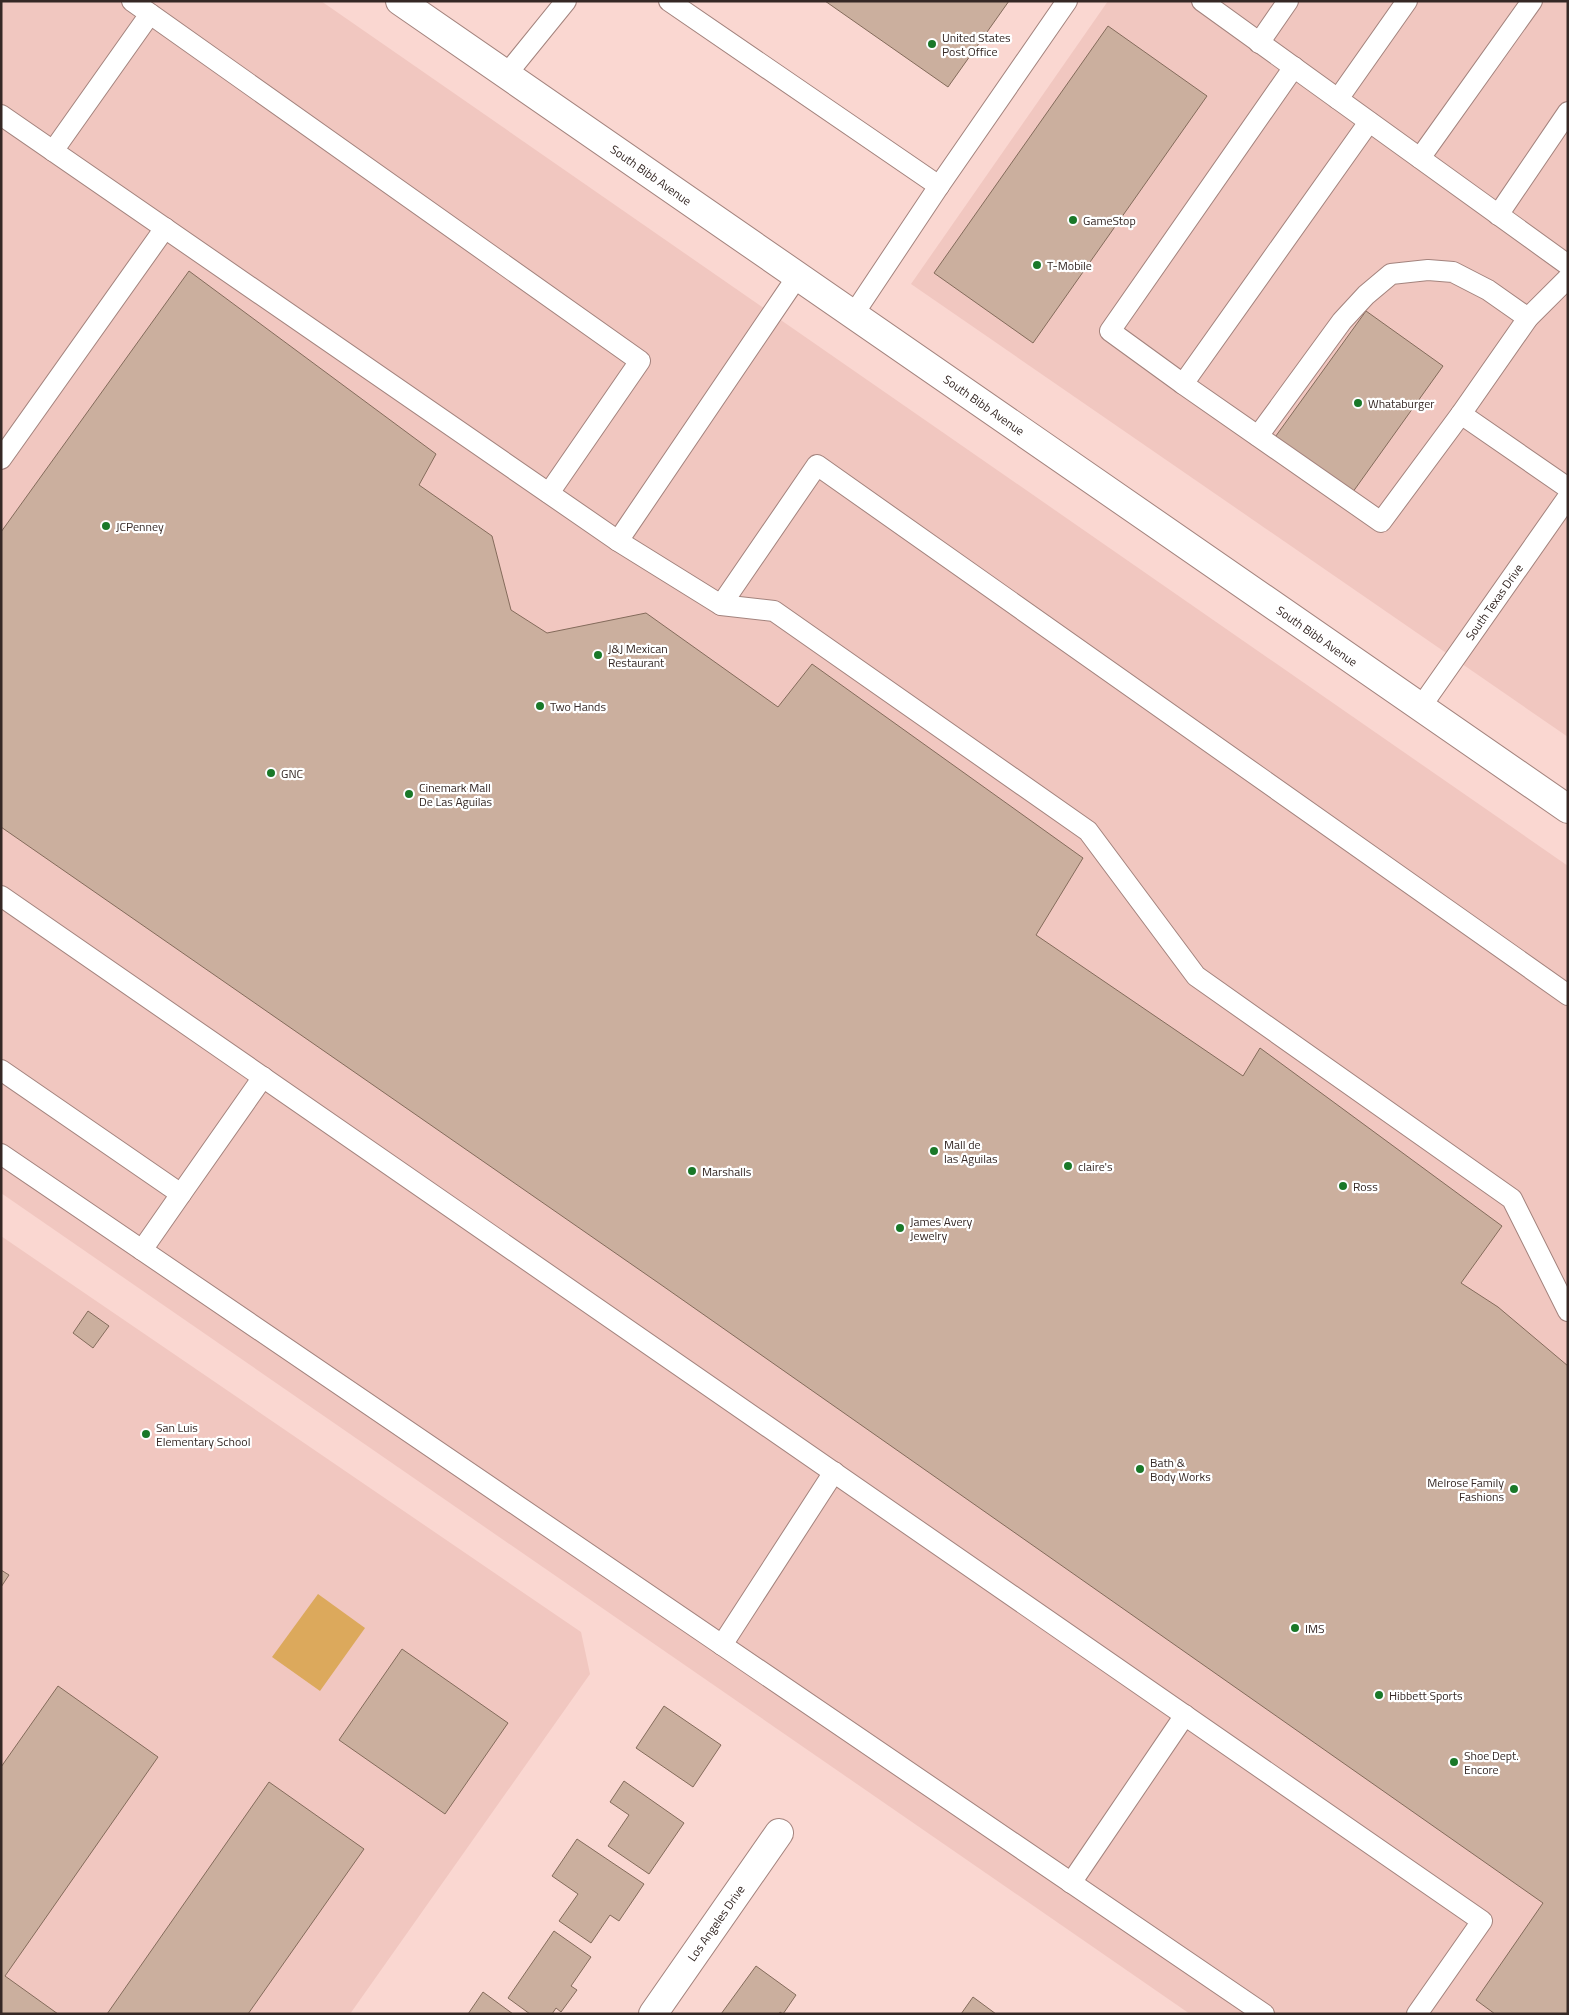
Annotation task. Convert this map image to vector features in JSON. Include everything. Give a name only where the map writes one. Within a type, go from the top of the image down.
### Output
[{"type":"main road","name":"South Bibb Avenue","points":[[400,1],[1568,809]]},
{"type":"main road","name":"Los Angeles Drive","points":[[653,2014],[779,1833]]},
{"type":"lane","points":[[132,1],[640,361],[549,493]]},
{"type":"lane","points":[[506,75],[566,1]]},
{"type":"lane","points":[[669,1],[939,186]]},
{"type":"lane","points":[[853,315],[939,186],[1067,1]]},
{"type":"lane","points":[[1202,1],[1568,265]]},
{"type":"lane","points":[[1259,42],[1288,1]]},
{"type":"lane","points":[[1338,99],[1407,1]]},
{"type":"lane","points":[[1420,158],[1532,1]]},
{"type":"lane","points":[[53,151],[150,14]]},
{"type":"lane","points":[[1294,68],[1110,332],[1381,522],[1461,414],[1528,318],[1568,278]]},
{"type":"lane","points":[[1498,214],[1568,112]]},
{"type":"lane","points":[[1,115],[618,542],[721,605],[774,610],[1088,831],[1196,976],[1512,1199],[1567,1306]]},
{"type":"lane","points":[[1183,384],[1369,122]]},
{"type":"lane","points":[[1,459],[165,228]]},
{"type":"lane","points":[[1258,436],[1342,321],[1366,295],[1391,274],[1428,270],[1453,272],[1488,290],[1528,318]]},
{"type":"lane","points":[[618,542],[797,277]]},
{"type":"lane","points":[[1461,414],[1568,488]]},
{"type":"lane","points":[[721,605],[817,465],[1568,995]]},
{"type":"lane","name":"South Texas Drive","points":[[1420,708],[1559,521],[1568,497]]},
{"type":"lane","points":[[1,896],[1482,1921],[1420,2012]]},
{"type":"lane","points":[[1,1070],[180,1194]]},
{"type":"lane","points":[[142,1250],[263,1077]]},
{"type":"lane","points":[[1,1154],[1264,2014]]},
{"type":"lane","points":[[722,1645],[834,1472]]},
{"type":"lane","points":[[1071,1883],[1185,1715]]},
{"type":"shaded area","points":[[1,1],[321,1],[1568,866],[1568,2014],[1190,2014],[1,1193]]},
{"type":"shaded area","points":[[1108,1],[1568,1],[1568,737],[911,284]]},
{"type":"shaded area","name":"San Luis Elementary School","points":[[1,1236],[581,1632],[590,1674],[350,2014],[1,2014]]},
{"type":"shaded area","points":[[318,1594],[365,1628],[320,1691],[272,1657]]},
{"type":"building","name":"United States Post Office","points":[[825,1],[1009,1],[948,87]]},
{"type":"building","points":[[1108,26],[1207,96],[1033,343],[934,273]]},
{"type":"building","name":"Mall de las Aguilas","points":[[189,271],[436,454],[419,485],[492,536],[511,610],[547,633],[646,613],[778,707],[812,664],[1083,858],[1036,935],[1243,1076],[1260,1048],[1502,1226],[1461,1283],[1498,1307],[1568,1366],[1568,2014],[1495,2014],[1476,2000],[1543,1903],[660,1284],[1,827],[1,532]]},
{"type":"building","name":"Whataburger","points":[[1366,311],[1443,366],[1350,496],[1273,440]]},
{"type":"building","points":[[88,1311],[109,1326],[93,1348],[73,1333]]},
{"type":"building","points":[[1,1570],[9,1575],[1,1587]]},
{"type":"building","points":[[402,1649],[508,1723],[445,1814],[339,1740]]},
{"type":"building","points":[[58,1686],[158,1757],[5,1976],[58,2014],[1,2014],[1,1767]]},
{"type":"building","points":[[664,1706],[721,1745],[693,1787],[636,1748]]},
{"type":"building","points":[[624,1781],[684,1823],[649,1874],[608,1846],[629,1815],[610,1802]]},
{"type":"building","points":[[269,1782],[364,1849],[248,2014],[107,2014]]},
{"type":"building","points":[[577,1839],[644,1884],[619,1921],[610,1915],[591,1943],[559,1921],[578,1894],[552,1876]]},
{"type":"building","points":[[554,1931],[591,1957],[571,1986],[577,1990],[561,2012],[556,2008],[552,2014],[530,2014],[508,1998]]},
{"type":"building","points":[[756,1966],[796,1995],[783,2014],[780,2012],[779,2014],[721,2014]]},
{"type":"building","points":[[483,1992],[513,2014],[468,2014]]},
{"type":"building","points":[[973,1997],[996,2014],[961,2014]]},
{"type":"place","name":"United States Post Office","points":[[932,44]]},
{"type":"place","name":"GameStop","points":[[1073,220]]},
{"type":"place","name":"T-Mobile","points":[[1037,265]]},
{"type":"place","name":"Whataburger","points":[[1358,403]]},
{"type":"place","name":"JCPenney","points":[[106,526]]},
{"type":"place","name":"J&J Mexican Restaurant","points":[[598,655]]},
{"type":"place","name":"Two Hands","points":[[540,706]]},
{"type":"place","name":"GNC","points":[[271,773]]},
{"type":"place","name":"Cinemark Mall De Las Aguilas","points":[[409,794]]},
{"type":"place","name":"Mall de las Aguilas","points":[[934,1151]]},
{"type":"place","name":"claire's","points":[[1068,1166]]},
{"type":"place","name":"Marshalls","points":[[692,1171]]},
{"type":"place","name":"Ross","points":[[1343,1186]]},
{"type":"place","name":"James Avery Jewelry","points":[[900,1228]]},
{"type":"place","name":"San Luis Elementary School","points":[[146,1434]]},
{"type":"place","name":"Bath & Body Works","points":[[1140,1469]]},
{"type":"place","name":"Melrose Family Fashions","points":[[1514,1489]]},
{"type":"place","name":"IMS","points":[[1295,1628]]},
{"type":"place","name":"Hibbett Sports","points":[[1379,1695]]},
{"type":"place","name":"Shoe Dept. Encore","points":[[1454,1762]]}]
